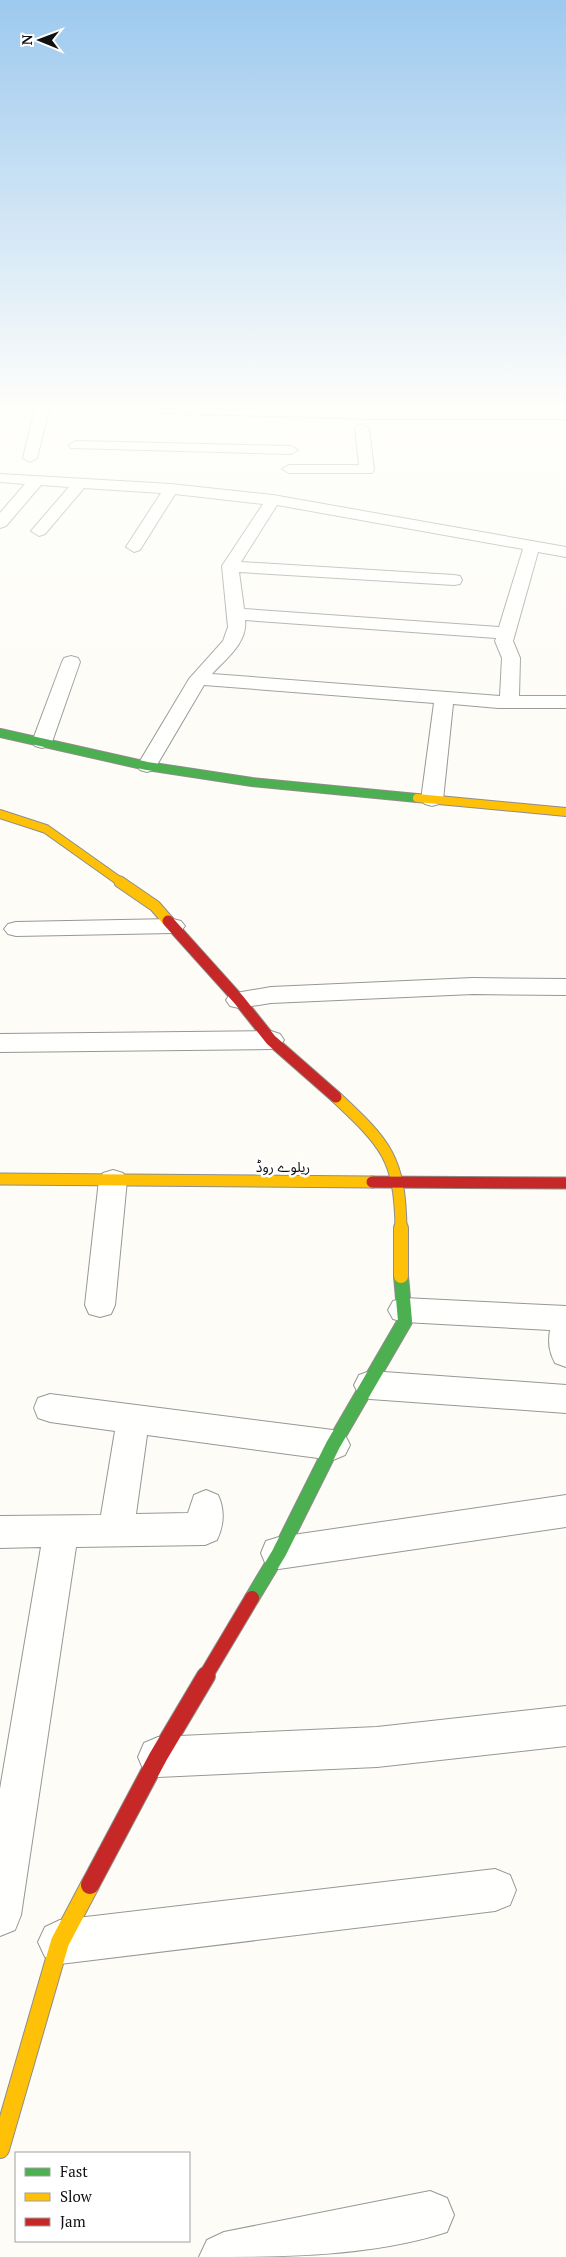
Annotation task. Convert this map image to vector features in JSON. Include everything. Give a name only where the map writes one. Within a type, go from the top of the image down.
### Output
[{"type":"street","points":[[39,531],[53,514]]},
{"type":"street","points":[[134,547],[155,514]]},
{"type":"street","points":[[147,766],[198,679],[231,643],[237,627],[230,566],[265,514]]},
{"type":"street","points":[[357,514],[566,552]]},
{"type":"street","points":[[509,702],[511,658],[504,641],[532,545]]},
{"type":"street","points":[[230,566],[454,580]]},
{"type":"street","points":[[236,614],[506,633]]},
{"type":"street","points":[[42,742],[71,662]]},
{"type":"street","points":[[198,679],[509,702],[566,702]]},
{"type":"street","points":[[432,800],[444,697]]},
{"type":"street","points":[[0,733],[147,766],[252,782],[566,812]]},
{"type":"street","points":[[0,814],[46,829],[155,906],[239,1000],[271,1040],[317,1078],[367,1127],[391,1159],[398,1181],[401,1284],[405,1321],[370,1385],[333,1445],[279,1553],[158,1757],[60,1942],[0,2149]]},
{"type":"street","points":[[16,929],[173,926]]},
{"type":"street","points":[[239,1000],[271,995],[474,986],[566,987]]},
{"type":"street","points":[[0,1043],[271,1040]]},
{"type":"street","name":"ریلوے روڈ","points":[[0,1179],[566,1183]]},
{"type":"street","points":[[100,1305],[113,1180]]},
{"type":"street","points":[[509,1182],[547,1194]]},
{"type":"street","points":[[404,1310],[566,1318]]},
{"type":"street","points":[[566,1327],[564,1342],[566,1354]]},
{"type":"street","points":[[370,1385],[566,1399]]},
{"type":"street","points":[[50,1408],[333,1445]]},
{"type":"street","points":[[116,1532],[133,1419]]},
{"type":"street","points":[[0,1532],[116,1532],[205,1529],[206,1506]]},
{"type":"street","points":[[279,1553],[566,1511]]},
{"type":"street","points":[[0,1915],[61,1532]]},
{"type":"street","points":[[158,1757],[377,1747],[566,1726]]},
{"type":"street","points":[[60,1942],[495,1890]]},
{"type":"street","points":[[224,2257],[430,2215]]},
{"type":"traffic: fast","points":[[0,733],[147,766],[252,782],[417,798]]},
{"type":"traffic: fast","points":[[252,1598],[279,1553],[333,1445],[405,1321],[401,1276]]},
{"type":"traffic: slow","points":[[417,798],[566,812]]},
{"type":"traffic: slow","points":[[0,814],[46,829],[155,906],[168,921]]},
{"type":"traffic: slow","points":[[336,1097],[375,1135],[392,1161],[399,1188],[401,1276]]},
{"type":"traffic: slow","points":[[0,1179],[372,1182]]},
{"type":"traffic: slow","points":[[0,2149],[60,1942],[90,1885]]},
{"type":"traffic: jam","points":[[168,921],[239,1000],[271,1040],[336,1097]]},
{"type":"traffic: jam","points":[[372,1182],[566,1183]]},
{"type":"traffic: jam","points":[[90,1885],[158,1757],[252,1598]]}]
